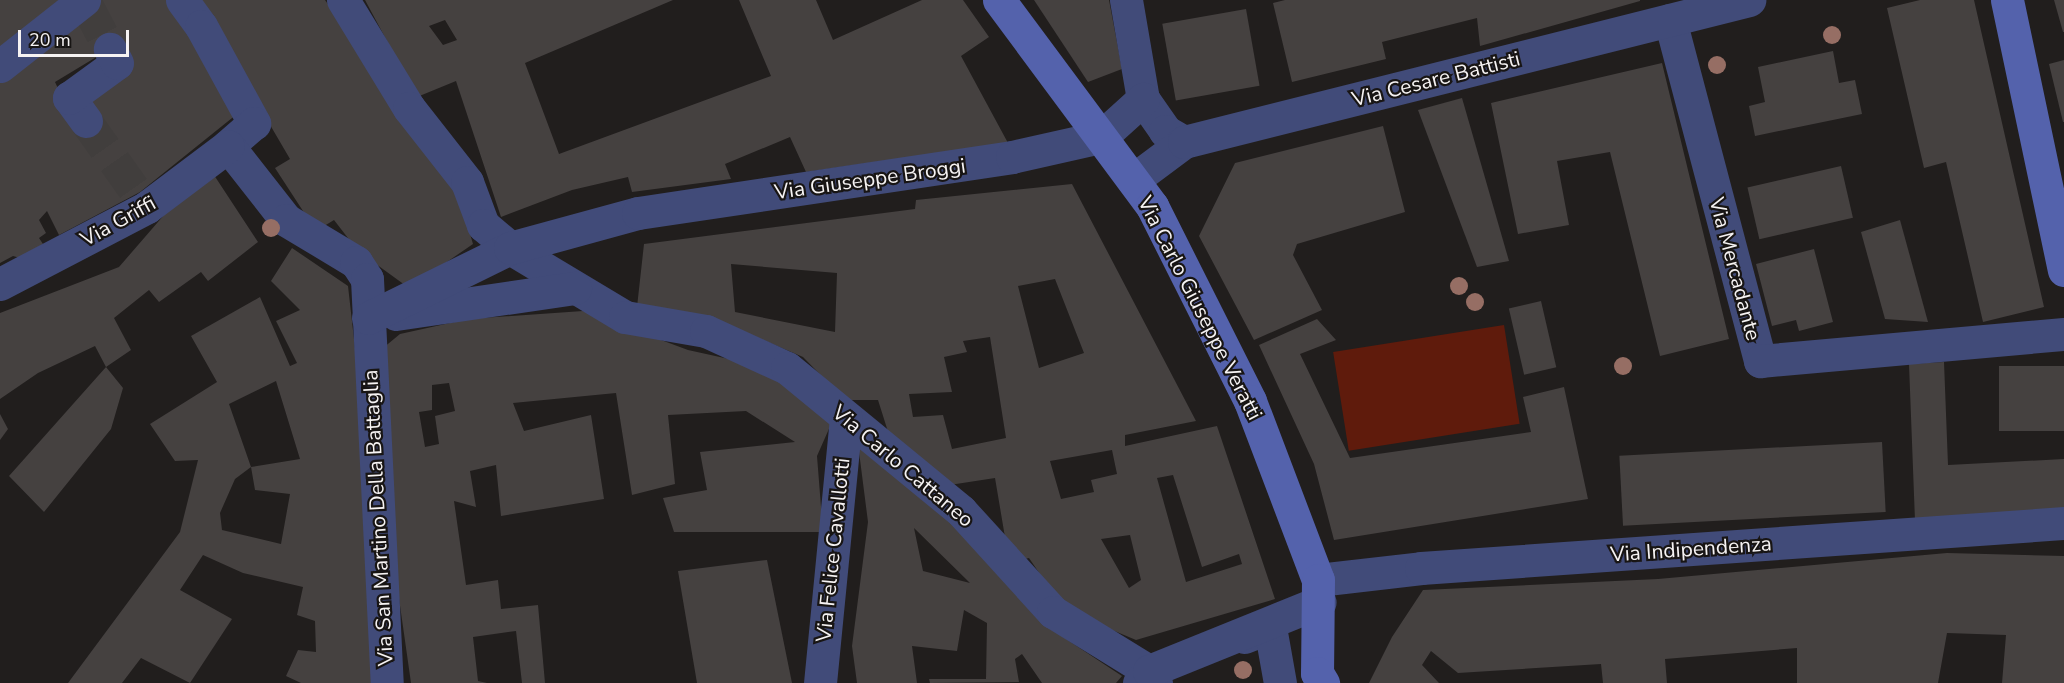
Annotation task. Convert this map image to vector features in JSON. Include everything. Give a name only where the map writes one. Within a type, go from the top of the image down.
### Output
[{"type":"main road","name":"Via Carlo Giuseppe Veratti","points":[[999,0],[1152,206],[1250,401],[1318,595],[1317,673],[1323,683]]},
{"type":"main road","points":[[2007,0],[2064,270]]},
{"type":"street","name":"Via Griffi","points":[[0,284],[228,146],[254,123],[201,26],[182,0]]},
{"type":"street","points":[[343,0],[409,108],[467,182],[483,225],[510,248],[575,288]]},
{"type":"street","points":[[1126,0],[1143,99],[1165,131],[1184,142]]},
{"type":"street","name":"Via Cesare Battisti","points":[[1133,180],[1184,142],[1749,0]]},
{"type":"street","points":[[0,66],[85,2]]},
{"type":"street","name":"Via Mercadante","points":[[1670,20],[1760,361],[2064,334]]},
{"type":"street","points":[[86,122],[69,98],[117,63],[110,49]]},
{"type":"street","points":[[1101,136],[1143,99]]},
{"type":"street","name":"Via Giuseppe Broggi","points":[[368,318],[510,248],[638,213],[1012,157],[1101,136]]},
{"type":"street","name":"Via San Martino Della Battaglia","points":[[228,146],[286,220],[356,262],[367,279],[368,353],[387,683]]},
{"type":"street","points":[[368,318],[575,288]]},
{"type":"street","name":"Via Carlo Cattaneo","points":[[575,288],[625,317],[706,330],[787,368],[961,511],[1053,612],[1148,679]]},
{"type":"street","name":"Via Felice Cavallotti","points":[[820,683],[846,418]]},
{"type":"street","name":"Via Indipendenza","points":[[1148,679],[1318,595],[1420,568],[2064,523]]},
{"type":"street","points":[[1148,679],[1270,627],[1280,683]]},
{"type":"shaded area","points":[[1504,325],[1520,424],[1349,451],[1333,352]]},
{"type":"building","points":[[0,0],[73,0],[0,53]]},
{"type":"building","points":[[93,0],[177,0],[237,114],[140,192],[59,235],[47,211],[39,220],[46,233],[39,238],[43,244],[20,258],[13,256],[0,263],[0,81]],"holes":[[[98,56],[79,100],[76,127],[55,82]]]},
{"type":"building","points":[[197,0],[325,0],[457,189],[473,244],[409,288],[358,251],[334,220],[316,231],[275,168],[290,159]]},
{"type":"building","points":[[365,0],[673,0],[525,63],[559,154],[771,76],[739,0],[816,0],[833,40],[922,0],[963,0],[989,37],[961,56],[1008,143],[806,172],[790,137],[725,164],[731,179],[632,192],[628,177],[572,190],[501,217],[456,81],[417,97]],"holes":[[[445,20],[457,40],[443,45],[429,26]]]},
{"type":"building","points":[[1034,0],[1109,0],[1122,69],[1088,82]]},
{"type":"building","points":[[1285,0],[1640,1],[1480,46],[1477,18],[1382,42],[1386,59],[1292,82],[1273,3]]},
{"type":"building","points":[[1920,0],[1974,0],[2044,307],[1983,322],[1946,162],[1924,168],[1887,8]]},
{"type":"building","points":[[2054,0],[2064,0],[2064,32],[2063,32]]},
{"type":"building","points":[[1246,9],[1260,86],[1176,101],[1162,24]]},
{"type":"building","points":[[1833,51],[1839,83],[1855,80],[1862,114],[1755,136],[1749,106],[1765,102],[1758,67]]},
{"type":"building","points":[[2064,60],[2064,122],[2063,122],[2049,64]]},
{"type":"building","points":[[1662,63],[1729,339],[1660,356],[1610,152],[1557,161],[1569,225],[1518,234],[1491,103]]},
{"type":"building","points":[[1462,98],[1509,261],[1477,267],[1418,110]]},
{"type":"building","points":[[1383,126],[1405,212],[1297,244],[1293,255],[1322,310],[1254,340],[1199,236],[1235,163]]},
{"type":"building","points":[[1841,166],[1853,218],[1759,239],[1747,188]]},
{"type":"building","points":[[212,172],[258,242],[208,281],[201,272],[159,302],[149,290],[114,318],[131,350],[106,367],[95,346],[38,373],[0,399],[0,313],[119,267],[190,185]]},
{"type":"building","points":[[1072,184],[1196,421],[1125,435],[1125,446],[1217,426],[1275,599],[1136,640],[1093,622],[1055,596],[1029,558],[1016,561],[1007,549],[995,478],[943,486],[890,438],[878,400],[845,400],[803,357],[737,329],[637,307],[644,244],[915,209],[916,200]],"holes":[[[731,264],[837,273],[835,332],[735,312]],[[1055,279],[1084,353],[1039,368],[1018,286]],[[990,337],[1006,438],[952,449],[943,415],[913,417],[909,394],[952,392],[944,357],[967,352],[963,341]],[[1112,450],[1117,474],[1091,480],[1094,492],[1061,499],[1050,461]],[[1173,475],[1202,567],[1239,554],[1242,564],[1186,582],[1157,478]],[[1130,535],[1141,580],[1129,588],[1101,539]]]},
{"type":"building","points":[[1900,220],[1928,322],[1885,319],[1861,232]]},
{"type":"building","points":[[292,248],[348,286],[356,357],[377,683],[301,683],[286,676],[298,650],[316,652],[315,621],[297,615],[303,587],[243,573],[203,555],[180,590],[232,619],[190,683],[141,658],[122,683],[68,683],[180,532],[198,460],[175,461],[150,424],[217,382],[191,336],[260,297],[290,366],[297,363],[276,321],[300,310],[271,281]],"holes":[[[276,381],[300,459],[251,467],[229,404]],[[251,467],[255,490],[290,494],[281,544],[222,530],[220,513],[235,479]]]},
{"type":"building","points":[[1814,249],[1833,322],[1799,331],[1796,320],[1772,326],[1756,264]]},
{"type":"building","points":[[1541,301],[1556,367],[1524,375],[1509,308]]},
{"type":"building","points":[[583,311],[688,350],[738,361],[778,376],[832,422],[817,456],[823,532],[674,532],[663,498],[707,490],[700,452],[795,442],[746,411],[668,415],[675,484],[632,495],[616,393],[513,403],[524,431],[591,415],[604,499],[501,516],[496,465],[470,471],[476,507],[454,501],[466,585],[498,580],[501,609],[538,605],[545,683],[522,683],[516,631],[473,637],[478,681],[487,683],[411,683],[387,514],[377,353],[400,334],[468,319]],"holes":[[[449,383],[455,411],[435,416],[439,444],[425,447],[419,412],[432,410],[432,385]]]},
{"type":"building","points":[[1317,319],[1336,340],[1300,354],[1350,458],[1531,432],[1523,397],[1564,387],[1588,499],[1334,540],[1314,464],[1259,345]]},
{"type":"building","points":[[1944,362],[1948,465],[2064,459],[2064,514],[1915,521],[1909,364]]},
{"type":"building","points":[[1999,366],[2064,366],[2064,431],[1999,431]]},
{"type":"building","points":[[106,367],[123,388],[111,429],[44,512],[9,476]]},
{"type":"building","points":[[0,414],[8,429],[0,440]]},
{"type":"building","points":[[1882,442],[1886,512],[1623,526],[1619,456]]},
{"type":"building","points":[[858,444],[976,540],[1066,639],[1122,676],[1116,683],[1042,683],[1022,654],[1015,659],[1019,682],[930,683],[929,679],[986,679],[987,623],[964,610],[957,651],[912,646],[917,683],[857,683],[852,646],[868,522]],"holes":[[[914,528],[970,583],[923,571]]]},
{"type":"building","points":[[1947,553],[2064,556],[2064,683],[2002,683],[2006,635],[1947,633],[1938,683],[1797,683],[1797,648],[1665,659],[1667,683],[1603,683],[1601,664],[1458,673],[1431,651],[1422,665],[1439,683],[1369,683],[1392,637],[1423,590],[1658,579]]},
{"type":"building","points":[[767,560],[792,683],[697,683],[678,571]]},
{"type":"tunnel","points":[[87,5],[110,49]]},
{"type":"tunnel","points":[[86,121],[137,193]]}]
